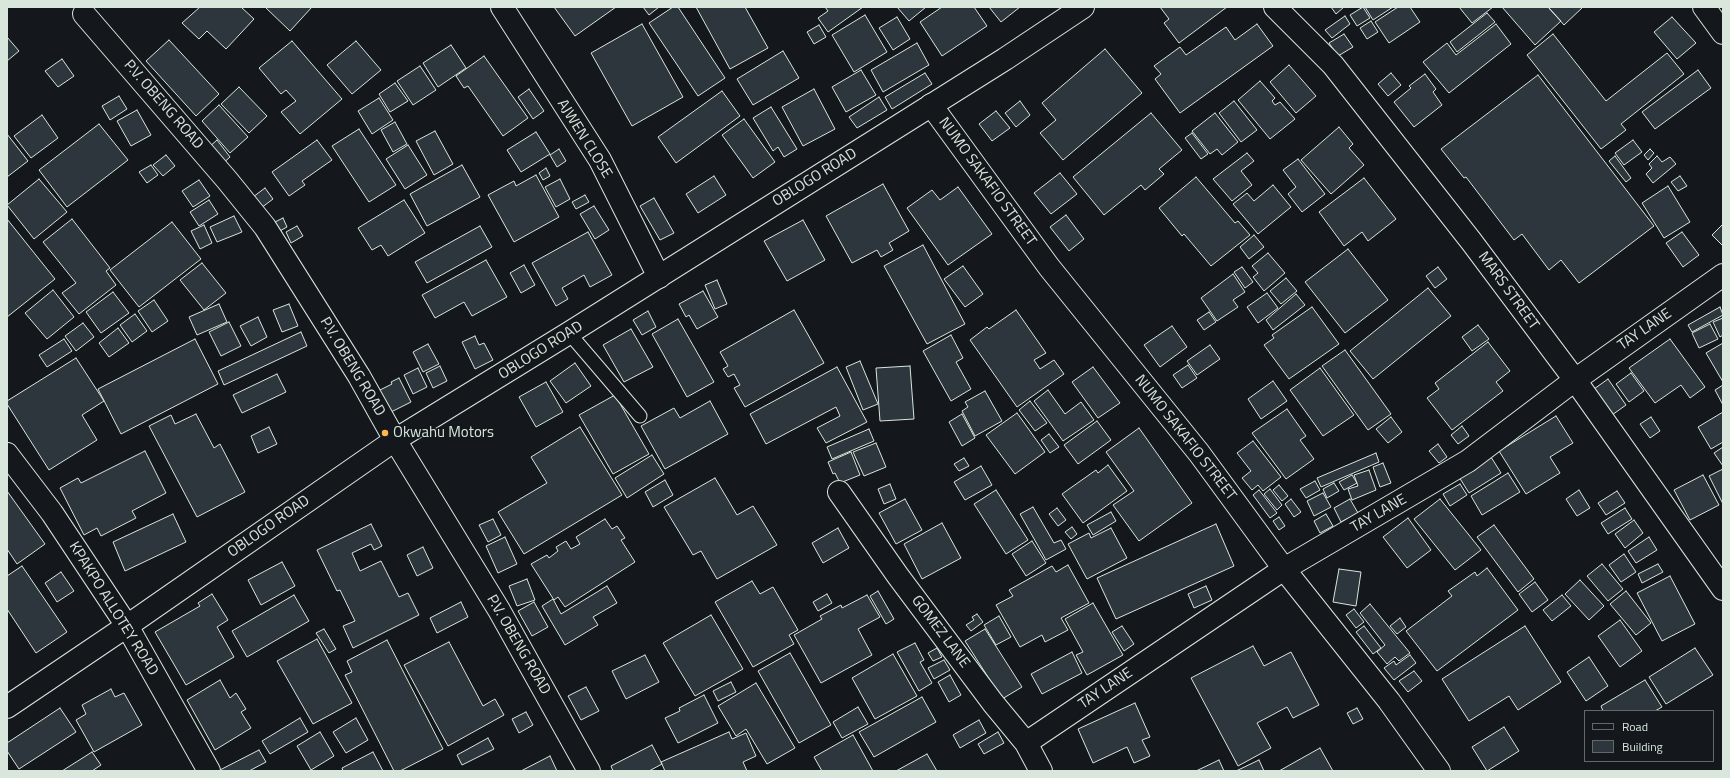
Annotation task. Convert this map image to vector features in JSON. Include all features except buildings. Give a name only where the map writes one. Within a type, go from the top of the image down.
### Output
[{"type":"street","name":"AJWEN CLOSE","points":[[502,7],[552,88],[600,160],[659,277]]},
{"type":"street","name":"OBLOGO ROAD","points":[[7,707],[127,626],[395,440],[659,277],[1083,7]]},
{"type":"street","name":"MARS STREET","points":[[1275,7],[1334,66],[1471,240],[1575,380],[1723,589]]},
{"type":"street","points":[[1704,7],[1723,33]]},
{"type":"street","name":"P.V. OBENG ROAD","points":[[84,14],[265,227],[359,376],[395,440],[499,610],[589,771]]},
{"type":"street","name":"NUMO SAKAFIO STREET","points":[[931,105],[1049,267],[1199,453],[1284,569],[1389,701],[1439,771]]},
{"type":"street","name":"TAY LANE","points":[[1026,743],[1284,569],[1468,461],[1575,380],[1723,274]]},
{"type":"street","name":"KPAKPO ALLOTEY ROAD","points":[[7,454],[52,513],[127,626],[209,771]]},
{"type":"street","name":"GOMEZ LANE","points":[[839,492],[898,576],[993,703],[1026,743],[1041,771]]},
{"type":"lane","points":[[569,333],[640,416]]},
{"type":"place","name":"Okwahu Motors","points":[[385,433]]}]
